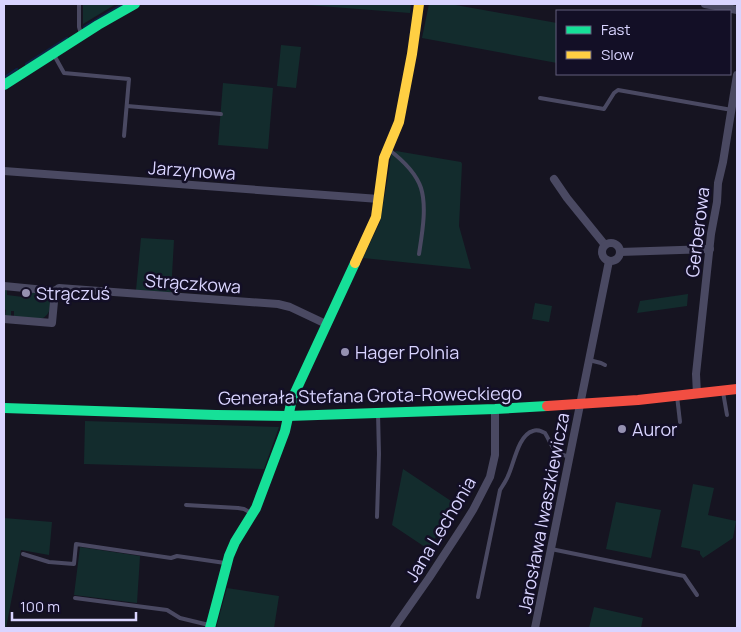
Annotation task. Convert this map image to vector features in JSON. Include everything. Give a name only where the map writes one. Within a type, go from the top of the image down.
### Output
[{"type":"street","points":[[4,85],[81,35],[135,4]]},
{"type":"street","points":[[210,627],[235,542],[256,508],[285,431],[292,399],[376,217],[384,158],[399,122],[419,4]]},
{"type":"street","points":[[705,4],[737,10]]},
{"type":"street","name":"Gerberowa","points":[[698,394],[696,374],[710,249],[719,179],[724,162],[737,75]]},
{"type":"street","name":"Jarzynowa","points":[[4,171],[379,199]]},
{"type":"street","points":[[554,180],[605,245]]},
{"type":"street","points":[[610,243],[618,246],[620,252],[617,259],[608,261],[602,254],[602,249],[610,243]]},
{"type":"street","points":[[620,252],[710,249]]},
{"type":"street","points":[[580,404],[608,261]]},
{"type":"street","name":"Strączkowa","points":[[4,286],[55,291],[58,288],[278,304],[290,306],[326,324]]},
{"type":"street","points":[[4,318],[52,323],[55,291]]},
{"type":"street","name":"Generała Stefana Grota-Roweckiego","points":[[4,408],[232,416],[288,416],[495,410],[677,396],[737,388]]},
{"type":"street","name":"Jarosława Iwaszkiewicza","points":[[535,628],[580,404]]},
{"type":"street","name":"Jana Lechonia","points":[[394,628],[463,526],[490,477],[495,455],[495,410]]},
{"type":"lane","points":[[79,4],[81,35]]},
{"type":"lane","points":[[53,53],[64,73],[129,79],[124,136]]},
{"type":"lane","points":[[540,98],[604,109],[618,90],[732,110]]},
{"type":"lane","points":[[127,106],[221,114]]},
{"type":"lane","points":[[388,149],[394,153],[415,177],[421,187],[424,205],[419,254]]},
{"type":"lane","points":[[589,360],[605,365]]},
{"type":"lane","points":[[723,390],[727,415]]},
{"type":"lane","points":[[677,396],[680,422]]},
{"type":"lane","points":[[378,413],[378,517]]},
{"type":"lane","points":[[478,597],[500,490],[525,436],[532,431],[538,430],[545,433],[554,452],[570,457]]},
{"type":"lane","points":[[186,505],[238,508],[252,514]]},
{"type":"lane","points":[[23,554],[49,562],[74,564],[76,544],[171,558],[177,556],[228,563]]},
{"type":"lane","points":[[551,548],[684,576],[697,595]]},
{"type":"lane","points":[[74,598],[167,610],[180,618],[210,627]]},
{"type":"green space","points":[[83,4],[116,4],[83,24]]},
{"type":"green space","points":[[307,4],[411,4],[410,13]]},
{"type":"green space","points":[[429,4],[450,4],[556,23],[556,63],[422,38]]},
{"type":"green space","points":[[281,45],[301,47],[296,88],[277,86]]},
{"type":"green space","points":[[223,83],[273,88],[268,149],[218,145]]},
{"type":"green space","points":[[396,151],[461,162],[459,226],[471,269],[363,258],[380,222],[391,155]]},
{"type":"green space","points":[[141,238],[174,240],[171,293],[136,290]]},
{"type":"green space","points":[[4,289],[7,289],[7,295],[23,297],[24,291],[44,294],[49,300],[50,310],[46,316],[40,319],[14,317],[14,311],[11,311],[11,316],[5,316]]},
{"type":"green space","points":[[688,294],[687,306],[637,313],[640,301]]},
{"type":"green space","points":[[535,303],[552,306],[549,322],[532,319]]},
{"type":"green space","points":[[85,421],[279,427],[264,469],[84,464]]},
{"type":"green space","points":[[403,469],[457,505],[428,549],[392,525]]},
{"type":"green space","points":[[693,484],[714,488],[708,515],[736,521],[733,538],[703,558],[700,551],[681,547]]},
{"type":"green space","points":[[616,502],[661,510],[651,558],[606,549]]},
{"type":"green space","points":[[4,518],[52,522],[49,555],[21,550],[6,628],[4,628]]},
{"type":"green space","points":[[80,547],[140,556],[137,603],[74,595]]},
{"type":"green space","points":[[227,588],[279,596],[274,628],[216,628]]},
{"type":"green space","points":[[594,607],[643,618],[641,628],[589,628]]},
{"type":"waterway","points":[[84,27],[123,4]]},
{"type":"waterway","points":[[26,64],[67,38]]},
{"type":"waterway","points":[[5,77],[17,69]]},
{"type":"traffic: fast","points":[[4,85],[98,25],[135,4]]},
{"type":"traffic: fast","points":[[210,628],[229,556],[235,542],[256,508],[285,431],[292,399],[355,263]]},
{"type":"traffic: fast","points":[[4,408],[288,416],[547,406]]},
{"type":"traffic: slow","points":[[355,263],[376,217],[384,158],[399,122],[419,4]]},
{"type":"traffic: jam","points":[[547,406],[638,400],[737,389]]},
{"type":"place","name":"Strączuś","points":[[26,293]]},
{"type":"place","name":"Hager Polnia","points":[[345,352]]},
{"type":"place","name":"Auror","points":[[622,429]]}]
